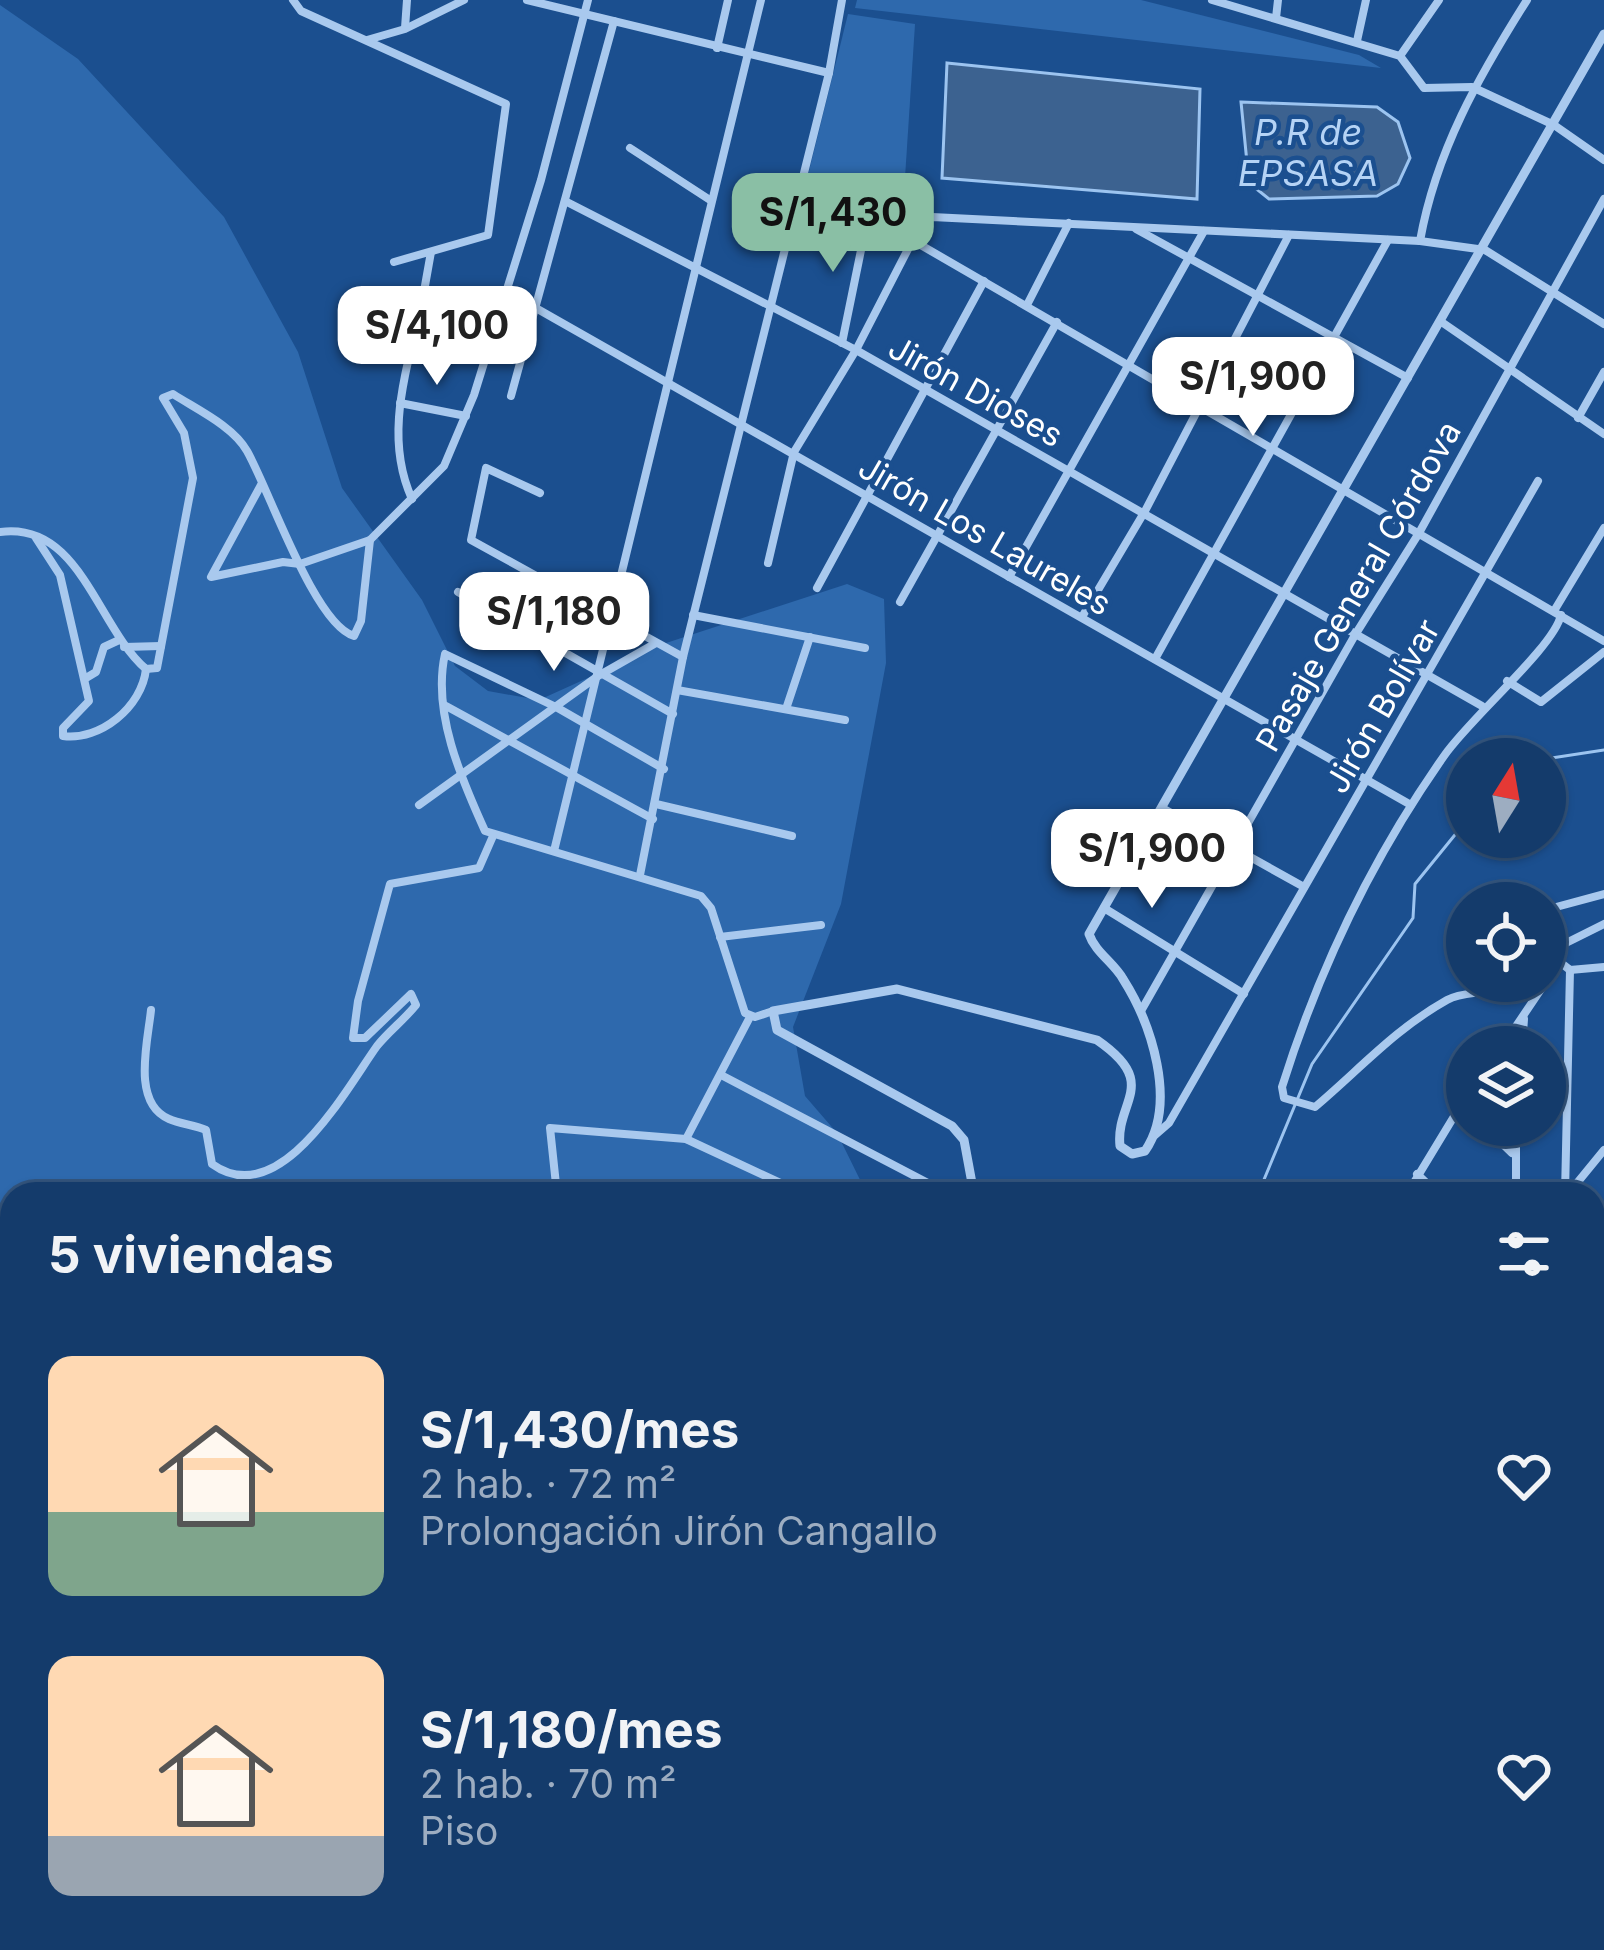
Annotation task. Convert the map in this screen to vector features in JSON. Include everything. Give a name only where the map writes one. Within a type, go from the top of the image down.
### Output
[{"type":"street","points":[[292,0],[302,11],[506,104],[488,235],[394,262]]},
{"type":"street","points":[[405,29],[407,0]]},
{"type":"street","points":[[367,40],[405,29],[464,0]]},
{"type":"street","points":[[527,0],[829,73]]},
{"type":"street","points":[[261,484],[210,575],[218,578],[283,562],[300,564],[370,539],[444,466],[499,315],[588,0]]},
{"type":"street","points":[[716,48],[728,0]]},
{"type":"street","points":[[554,851],[761,0]]},
{"type":"street","points":[[640,875],[683,657],[829,73],[842,0]]},
{"type":"street","points":[[1212,0],[1400,56],[1424,88],[1472,87],[1554,125],[1604,160]]},
{"type":"street","points":[[1276,18],[1278,0]]},
{"type":"street","points":[[1357,40],[1366,0]]},
{"type":"street","points":[[1400,56],[1439,0]]},
{"type":"street","points":[[1420,241],[1440,163],[1472,87],[1527,0]]},
{"type":"street","points":[[511,396],[614,21]]},
{"type":"street","points":[[750,1017],[823,998],[897,989],[1097,1040],[1121,1062],[1131,1082],[1132,1103],[1121,1128],[1120,1146],[1140,1154],[1153,1136],[1156,1065],[1142,1011],[1119,971],[1090,939],[1604,34]]},
{"type":"street","points":[[630,148],[710,200]]},
{"type":"street","name":"Pasaje General Córdova","points":[[1142,1011],[1355,635],[1419,532],[1604,199]]},
{"type":"street","name":"Jirón Dioses","points":[[565,201],[856,350],[1284,596],[1430,672],[1482,706]]},
{"type":"street","points":[[794,202],[868,217],[912,240],[1604,641]]},
{"type":"street","points":[[842,343],[868,217]]},
{"type":"street","points":[[768,562],[794,452],[856,350],[912,240],[932,217],[1420,241],[1485,250],[1604,324]]},
{"type":"street","points":[[1027,305],[1070,223]]},
{"type":"street","points":[[1130,226],[1259,292],[1408,378]]},
{"type":"street","points":[[1009,578],[1205,230]]},
{"type":"street","points":[[1082,617],[1145,512],[1289,235]]},
{"type":"street","points":[[1155,658],[1388,241]]},
{"type":"street","points":[[412,499],[396,458],[400,403],[431,252]]},
{"type":"street","points":[[817,588],[983,281]]},
{"type":"street","points":[[422,297],[499,315]]},
{"type":"street","name":"Jirón Los Laureles","points":[[534,307],[1411,805]]},
{"type":"street","points":[[900,602],[993,428],[1057,322]]},
{"type":"street","points":[[1443,323],[1604,434]]},
{"type":"street","points":[[1579,418],[1604,372]]},
{"type":"street","points":[[146,669],[161,663],[170,580],[191,508],[193,478],[184,433],[164,407],[166,395],[179,397],[238,439],[288,544],[335,622],[354,636],[361,621],[370,539]]},
{"type":"street","points":[[400,403],[466,416]]},
{"type":"street","points":[[540,493],[486,468],[469,537],[683,657]]},
{"type":"street","name":"Jirón Bolívar","points":[[1153,1136],[1169,1123],[1538,481]]},
{"type":"street","points":[[1446,1000],[1383,1042],[1326,1097],[1305,1108],[1290,1104],[1282,1087],[1327,961],[1411,805],[1482,706],[1551,642],[1557,613],[1604,527]]},
{"type":"street","points":[[0,532],[32,532],[78,570],[120,644],[146,669]]},
{"type":"street","points":[[32,532],[60,575],[86,678],[87,709],[63,728],[66,739],[94,733],[120,716],[142,689],[146,669]]},
{"type":"street","points":[[283,562],[288,544]]},
{"type":"street","points":[[458,592],[598,676],[673,714]]},
{"type":"street","points":[[693,615],[866,648]]},
{"type":"street","points":[[786,709],[810,638]]},
{"type":"street","points":[[418,805],[598,676],[657,643]]},
{"type":"street","points":[[86,678],[96,672],[104,647],[161,646]]},
{"type":"street","points":[[664,769],[448,652],[440,680],[460,775],[493,836],[640,875],[708,901],[750,1017],[686,1139]]},
{"type":"street","points":[[1507,681],[1541,702],[1604,652]]},
{"type":"street","points":[[677,690],[845,719]]},
{"type":"street","points":[[445,705],[569,778],[653,819]]},
{"type":"street","points":[[656,804],[792,836]]},
{"type":"street","points":[[1164,809],[1304,887]]},
{"type":"street","points":[[151,1010],[144,1080],[155,1106],[165,1118],[206,1130],[209,1154],[220,1169],[258,1173],[311,1139],[387,1034],[416,1005],[411,994],[365,1038],[353,1038],[358,1001],[390,884],[479,868],[493,836]]},
{"type":"street","points":[[1566,904],[1604,894]]},
{"type":"street","points":[[1104,908],[1244,994]]},
{"type":"street","points":[[1566,943],[1604,924]]},
{"type":"street","points":[[720,937],[821,925]]},
{"type":"street","points":[[1566,968],[1604,967]]},
{"type":"street","points":[[1567,1182],[1570,970]]},
{"type":"street","points":[[1519,1026],[1535,1002]]},
{"type":"street","points":[[772,1011],[777,1030],[952,1126],[964,1140],[972,1182]]},
{"type":"street","points":[[1524,1026],[1525,1018]]},
{"type":"street","points":[[723,1076],[926,1182]]},
{"type":"street","points":[[555,1182],[550,1128],[686,1139],[778,1182]]},
{"type":"street","points":[[1414,1182],[1446,1132]]},
{"type":"street","points":[[1505,1146],[1514,1154]]},
{"type":"street","points":[[1515,1146],[1515,1182]]},
{"type":"street","points":[[1577,1182],[1604,1150]]},
{"type":"street","points":[[1418,1174],[1426,1182]]},
{"type":"shaded area","points":[[857,0],[1141,0],[1359,55],[1381,68],[855,8]]},
{"type":"shaded area","points":[[0,5],[78,59],[224,217],[298,352],[342,488],[422,600],[455,666],[488,691],[539,700],[663,644],[847,584],[884,599],[886,663],[841,904],[793,1027],[805,1096],[837,1133],[861,1182],[0,1182]]},
{"type":"shaded area","points":[[848,14],[915,24],[904,193],[805,187]]},
{"type":"water","name":"P.R de EPSASA","points":[[947,63],[1200,89],[1197,199],[942,178]]},
{"type":"water","name":"P.R de EPSASA","points":[[1241,102],[1377,107],[1398,122],[1410,158],[1398,184],[1377,196],[1269,199],[1249,183]]},
{"type":"waterway","points":[[1566,756],[1604,750]]},
{"type":"waterway","points":[[1263,1182],[1312,1064],[1413,918],[1415,884],[1446,846]]}]
